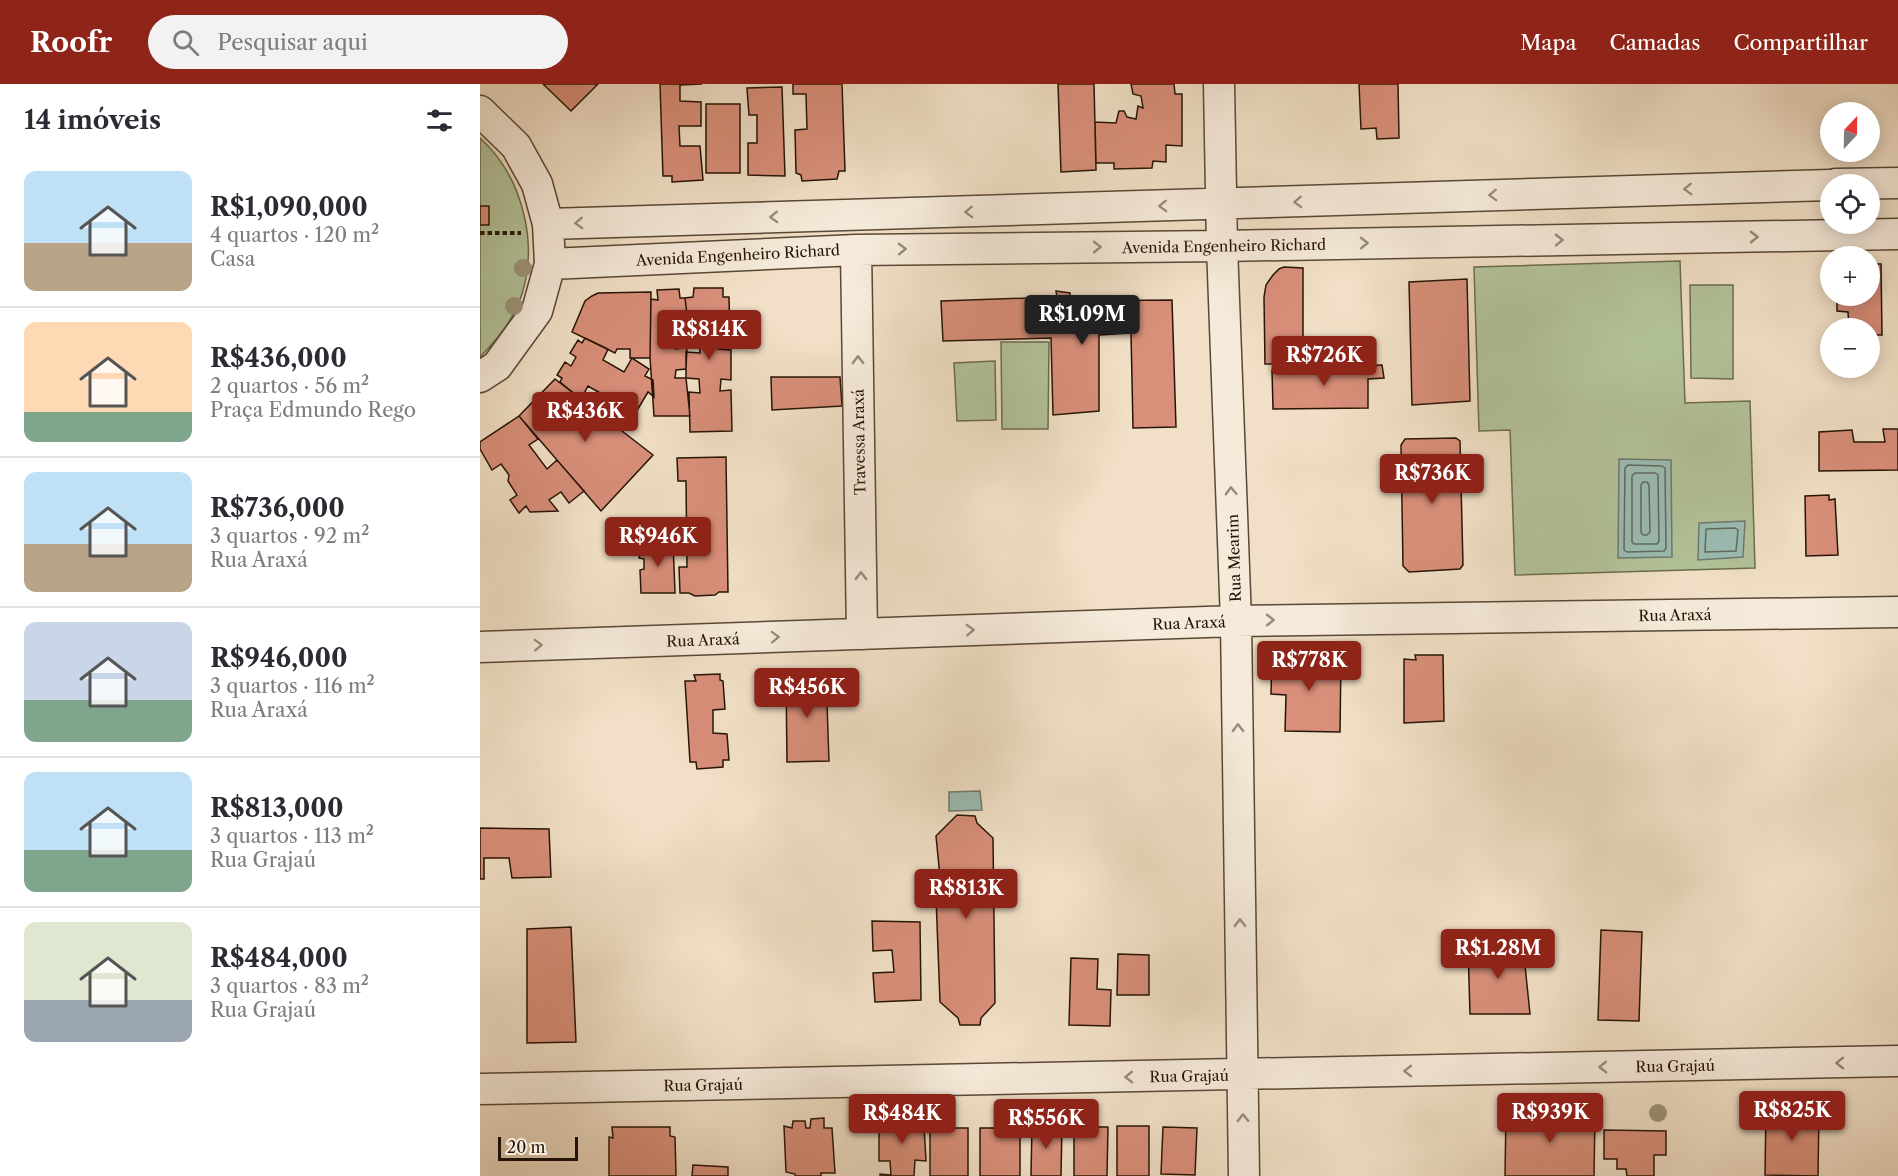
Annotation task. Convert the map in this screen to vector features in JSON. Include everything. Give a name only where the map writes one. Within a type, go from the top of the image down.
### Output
[{"type":"street","name":"Rua Mearim","points":[[1219,84],[1222,246],[1236,621],[1244,1176]]},
{"type":"street","points":[[480,111],[516,146],[537,184],[542,242],[537,311],[497,366],[480,377]]},
{"type":"street","points":[[1880,183],[1898,183]]},
{"type":"street","points":[[542,242],[1222,204],[1820,185]]},
{"type":"street","name":"Avenida Engenheiro Richard","points":[[542,242],[856,250],[1898,234]]},
{"type":"street","name":"Travessa Araxá","points":[[856,250],[862,634]]},
{"type":"street","name":"Rua Araxá","points":[[480,647],[1236,621],[1898,612]]},
{"type":"street","name":"Rua Grajaú","points":[[480,1089],[1898,1061]]},
{"type":"path","points":[[519,224],[520,232]]},
{"type":"path","points":[[520,232],[542,242]]},
{"type":"path","points":[[480,233],[520,232],[542,242]]},
{"type":"green space","points":[[480,138],[508,173],[517,194],[528,238],[528,261],[525,283],[518,305],[501,333],[480,357]]},
{"type":"green space","points":[[1680,261],[1685,403],[1750,401],[1755,568],[1515,575],[1510,430],[1479,431],[1474,267]]},
{"type":"green space","points":[[1690,285],[1733,285],[1733,379],[1691,378]]},
{"type":"green space","points":[[1001,342],[1049,342],[1048,429],[1002,429]]},
{"type":"green space","points":[[995,361],[996,420],[957,421],[954,363]]},
{"type":"water","points":[[1619,459],[1671,460],[1672,557],[1618,558]]},
{"type":"water","points":[[1745,521],[1743,557],[1698,560],[1699,523]]},
{"type":"water","points":[[980,791],[982,810],[949,811],[949,792]]},
{"type":"building","points":[[543,84],[598,84],[571,111]]},
{"type":"building","points":[[660,84],[702,84],[680,85],[680,101],[701,102],[701,126],[679,126],[680,146],[700,146],[703,180],[672,182],[672,176],[663,176]]},
{"type":"building","points":[[793,84],[842,84],[845,171],[839,171],[837,179],[802,181],[801,175],[796,173],[795,130],[807,129],[806,94],[793,94]]},
{"type":"building","points":[[1058,84],[1094,84],[1096,170],[1061,172]]},
{"type":"building","points":[[1131,84],[1174,84],[1175,94],[1182,94],[1182,146],[1166,145],[1166,162],[1153,161],[1152,168],[1114,169],[1114,163],[1096,163],[1095,122],[1116,123],[1119,111],[1124,111],[1127,117],[1136,119],[1138,106],[1143,108],[1141,96],[1133,94]]},
{"type":"building","points":[[1359,84],[1398,84],[1399,138],[1377,139],[1376,128],[1361,129]]},
{"type":"building","points":[[782,87],[785,176],[748,175],[748,143],[757,143],[757,115],[749,115],[747,88]]},
{"type":"building","points":[[706,104],[740,104],[740,173],[706,173]]},
{"type":"building","points":[[480,206],[489,206],[489,225],[480,225]]},
{"type":"building","points":[[1881,264],[1882,335],[1880,335],[1880,318],[1848,318],[1848,312],[1837,311],[1837,306],[1880,306]]},
{"type":"building","points":[[1303,268],[1303,348],[1311,348],[1313,362],[1265,364],[1264,297],[1266,285],[1279,269]]},
{"type":"building","points":[[1467,279],[1470,401],[1412,405],[1409,282]]},
{"type":"building","points":[[694,288],[723,288],[723,297],[729,297],[730,337],[719,337],[718,349],[731,350],[731,380],[721,379],[720,391],[731,390],[732,431],[690,432],[689,392],[700,393],[699,379],[686,378],[686,352],[700,353],[699,339],[690,340],[685,298],[693,297]]},
{"type":"building","points":[[679,289],[680,298],[685,298],[690,340],[677,339],[676,349],[687,347],[686,369],[676,370],[675,378],[686,378],[690,416],[654,416],[650,358],[651,299],[658,300],[657,290]]},
{"type":"building","points":[[1056,291],[1070,293],[1070,301],[1172,300],[1176,427],[1133,428],[1131,333],[1099,335],[1099,411],[1053,415],[1051,338],[943,341],[941,301],[1057,297]]},
{"type":"building","points":[[651,292],[650,358],[630,358],[630,349],[617,349],[615,353],[572,332],[585,301],[592,296],[598,293]]},
{"type":"building","points":[[585,338],[608,349],[603,360],[624,372],[632,358],[649,369],[645,376],[653,380],[654,397],[648,392],[629,424],[621,419],[617,427],[600,414],[609,398],[588,386],[581,399],[560,382],[562,378],[557,375],[565,362],[571,366],[576,357],[570,353],[578,340],[582,343]]},
{"type":"building","points":[[1382,365],[1384,378],[1368,379],[1368,408],[1273,409],[1272,370]]},
{"type":"building","points":[[771,377],[840,377],[842,406],[772,410]]},
{"type":"building","points":[[555,379],[653,455],[601,511],[519,416]]},
{"type":"building","points":[[519,416],[538,439],[529,445],[547,469],[557,460],[584,491],[569,503],[561,492],[549,500],[558,511],[530,512],[526,506],[519,513],[510,500],[517,495],[508,481],[509,475],[501,464],[492,470],[480,449],[480,442]]},
{"type":"building","points":[[1883,429],[1898,429],[1898,470],[1819,471],[1819,432],[1852,430],[1854,442],[1885,442]]},
{"type":"building","points":[[1456,438],[1460,441],[1463,565],[1460,569],[1409,572],[1403,566],[1401,445],[1405,439]]},
{"type":"building","points":[[726,457],[728,592],[695,596],[680,593],[679,567],[687,567],[686,481],[678,481],[677,458]]},
{"type":"building","points":[[1829,495],[1829,500],[1835,499],[1838,555],[1806,556],[1805,496]]},
{"type":"building","points":[[673,542],[675,593],[641,593],[640,570],[644,569],[644,559],[639,558],[642,544]]},
{"type":"building","points":[[1415,655],[1443,655],[1444,721],[1404,723],[1404,659],[1416,660]]},
{"type":"building","points":[[1272,656],[1341,657],[1340,732],[1285,731],[1286,695],[1271,694]]},
{"type":"building","points":[[720,674],[720,680],[723,681],[725,709],[713,710],[713,733],[727,734],[729,760],[723,760],[723,767],[697,769],[696,762],[690,762],[685,681],[696,681],[694,675]]},
{"type":"building","points":[[826,675],[829,761],[787,762],[786,677]]},
{"type":"building","points":[[957,815],[975,816],[977,823],[993,838],[995,1003],[981,1018],[980,1025],[960,1025],[958,1018],[940,1002],[936,897],[942,897],[936,836]]},
{"type":"building","points":[[480,828],[549,829],[551,877],[512,878],[509,858],[484,858],[484,879],[480,879]]},
{"type":"building","points":[[872,921],[920,922],[921,1000],[875,1002],[873,973],[894,972],[892,950],[873,951]]},
{"type":"building","points":[[571,927],[576,1042],[527,1043],[527,929]]},
{"type":"building","points":[[1601,930],[1642,932],[1639,1021],[1598,1020]]},
{"type":"building","points":[[1468,946],[1523,946],[1530,1014],[1470,1014]]},
{"type":"building","points":[[1118,954],[1149,955],[1149,995],[1117,995]]},
{"type":"building","points":[[1071,958],[1098,959],[1097,989],[1111,990],[1110,1026],[1069,1025]]},
{"type":"building","points":[[1766,1109],[1819,1110],[1818,1176],[1765,1175]]},
{"type":"building","points":[[1506,1112],[1595,1114],[1594,1176],[1505,1176]]},
{"type":"building","points":[[918,1117],[918,1126],[924,1126],[926,1161],[915,1160],[914,1176],[880,1176],[880,1174],[891,1175],[890,1161],[879,1161],[879,1126],[886,1127],[886,1118]]},
{"type":"building","points":[[824,1118],[824,1128],[832,1128],[835,1173],[821,1173],[821,1176],[795,1176],[795,1174],[786,1172],[784,1126],[792,1128],[793,1121],[805,1121],[806,1128],[810,1128],[811,1119]]},
{"type":"building","points":[[1032,1125],[1062,1125],[1061,1176],[1031,1176]]},
{"type":"building","points":[[1117,1126],[1149,1126],[1149,1176],[1117,1176]]},
{"type":"building","points":[[612,1127],[670,1127],[670,1136],[675,1137],[676,1176],[609,1176],[609,1137],[613,1138]]},
{"type":"building","points":[[1074,1127],[1108,1127],[1107,1176],[1074,1176]]},
{"type":"building","points":[[1163,1127],[1197,1128],[1195,1175],[1161,1174]]},
{"type":"building","points":[[930,1128],[968,1128],[968,1176],[930,1176]]},
{"type":"building","points":[[980,1128],[1020,1128],[1020,1176],[980,1176]]},
{"type":"building","points":[[1604,1130],[1666,1131],[1666,1155],[1654,1155],[1654,1176],[1627,1176],[1626,1169],[1617,1169],[1617,1159],[1604,1159]]},
{"type":"building","points":[[693,1165],[728,1167],[728,1176],[692,1176]]}]
